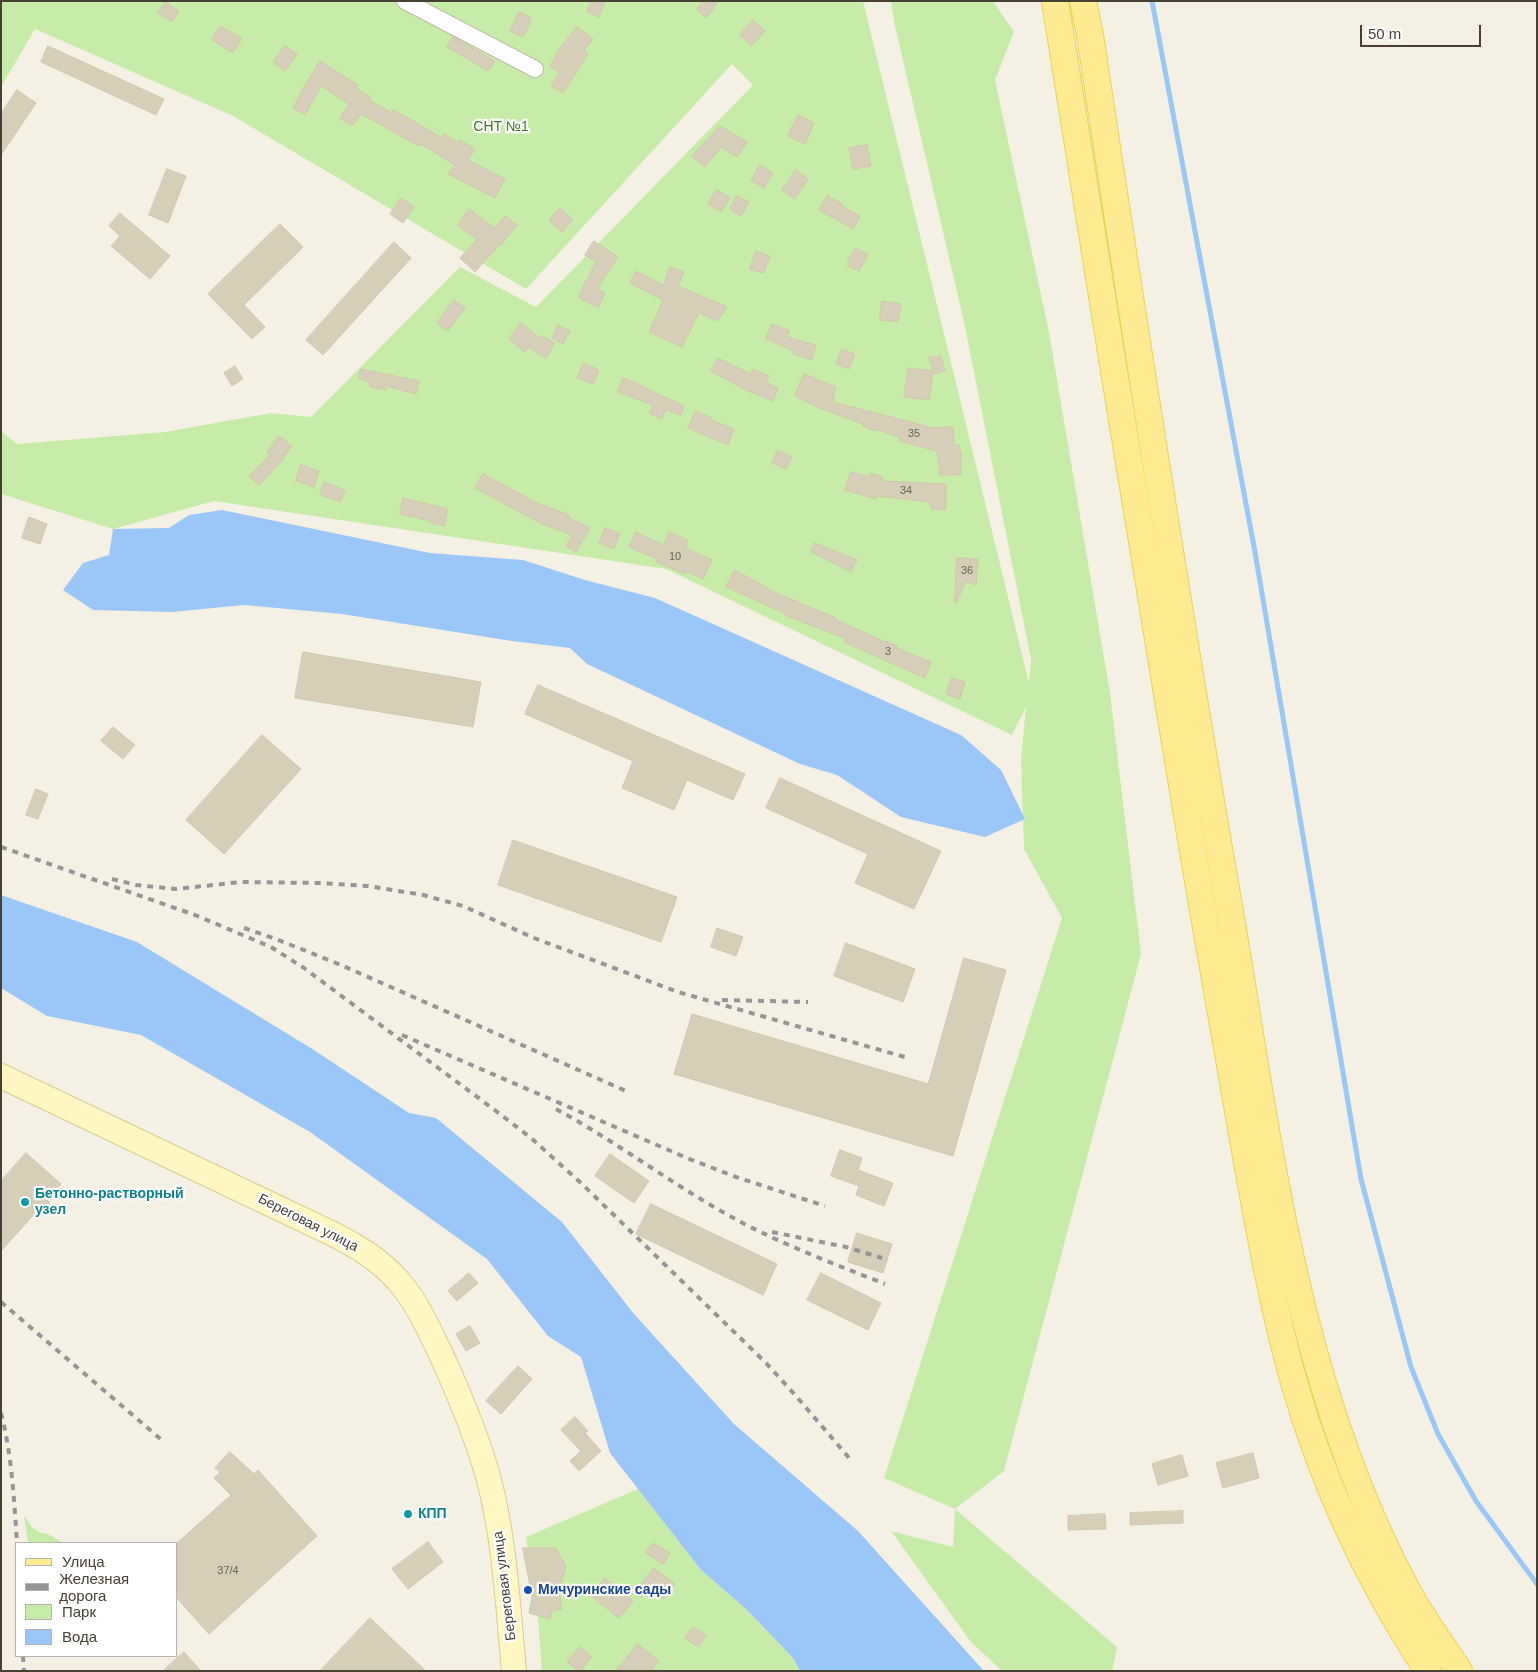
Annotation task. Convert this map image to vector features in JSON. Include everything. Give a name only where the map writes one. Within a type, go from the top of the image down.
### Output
[{"type":"main road","points":[[1055,1],[1174,737],[1231,1076],[1273,1299],[1294,1382],[1326,1475],[1363,1562],[1405,1637],[1428,1671]]},
{"type":"main road","points":[[1083,1],[1090,34],[1140,366],[1199,732],[1276,1180],[1299,1301],[1334,1422],[1369,1510],[1410,1595],[1459,1671]]},
{"type":"street","points":[[405,1],[535,69]]},
{"type":"street","name":"Береговая улица","points":[[1,1076],[344,1239],[369,1254],[401,1284],[425,1322],[457,1391],[489,1480],[496,1511],[505,1573],[514,1671]]},
{"type":"green space","name":"СНТ №1","points":[[1,1],[863,1],[1029,683],[1031,659],[964,322],[894,22],[891,1],[993,1],[1014,32],[995,80],[1049,332],[1110,693],[1141,954],[1004,1471],[955,1509],[884,1478],[1062,918],[1024,849],[1021,759],[1026,707],[1012,735],[666,569],[214,501],[113,529],[1,494],[1,431],[17,444],[165,432],[271,413],[311,417],[460,267],[536,307],[753,85],[732,64],[526,289],[233,116],[35,29],[1,87]]},
{"type":"green space","points":[[638,1489],[701,1570],[746,1609],[793,1658],[800,1671],[542,1671],[538,1619],[526,1537]]},
{"type":"green space","points":[[955,1509],[1117,1647],[1112,1671],[1002,1671],[971,1642],[891,1531],[953,1547]]},
{"type":"green space","points":[[24,1516],[31,1526],[40,1533],[50,1535],[62,1542],[28,1542]]},
{"type":"water","points":[[222,510],[430,553],[523,560],[585,580],[655,598],[961,735],[1001,770],[1025,819],[985,837],[901,817],[837,775],[800,764],[587,664],[570,648],[512,641],[342,614],[244,605],[172,612],[93,610],[63,590],[83,563],[109,555],[113,529],[169,528],[189,515]]},
{"type":"water","points":[[1,895],[137,942],[314,1050],[409,1113],[436,1118],[562,1222],[634,1314],[734,1424],[858,1531],[984,1671],[800,1671],[793,1658],[746,1609],[701,1570],[610,1453],[581,1357],[548,1336],[487,1259],[310,1132],[141,1035],[47,1016],[1,988]]},
{"type":"building","points":[[591,1],[605,1],[599,17],[587,12]]},
{"type":"building","points":[[703,1],[718,1],[707,18],[697,10]]},
{"type":"building","points":[[166,2],[179,11],[172,22],[158,13]]},
{"type":"building","points":[[519,12],[532,18],[523,37],[510,31]]},
{"type":"building","points":[[753,20],[765,31],[751,46],[740,35]]},
{"type":"building","points":[[220,26],[242,38],[233,53],[212,40]]},
{"type":"building","points":[[577,27],[593,39],[584,51],[588,54],[563,93],[551,86],[560,72],[550,67],[558,51]]},
{"type":"building","points":[[453,37],[495,61],[488,71],[447,47]]},
{"type":"building","points":[[48,46],[164,99],[156,115],[41,62]]},
{"type":"building","points":[[285,46],[297,54],[285,71],[273,62]]},
{"type":"building","points":[[320,61],[358,85],[356,88],[371,97],[369,100],[392,113],[393,110],[442,138],[444,134],[459,143],[460,140],[475,149],[468,160],[505,179],[495,198],[448,174],[455,165],[421,144],[419,146],[361,114],[352,126],[340,118],[349,104],[321,86],[305,115],[293,108]]},
{"type":"building","points":[[17,90],[36,103],[1,155],[1,114]]},
{"type":"building","points":[[798,115],[814,123],[805,144],[788,136]]},
{"type":"building","points":[[720,126],[747,142],[737,157],[721,147],[705,167],[692,156]]},
{"type":"building","points":[[867,145],[871,166],[853,169],[849,148]]},
{"type":"building","points":[[760,165],[773,173],[764,188],[751,180]]},
{"type":"building","points":[[167,169],[186,176],[168,223],[149,215]]},
{"type":"building","points":[[796,170],[808,179],[795,199],[782,190]]},
{"type":"building","points":[[717,190],[730,198],[721,212],[708,204]]},
{"type":"building","points":[[828,195],[842,206],[860,216],[853,229],[819,210]]},
{"type":"building","points":[[737,196],[749,202],[741,216],[730,209]]},
{"type":"building","points":[[401,198],[414,207],[403,223],[390,214]]},
{"type":"building","points":[[560,208],[573,220],[562,232],[549,220]]},
{"type":"building","points":[[469,209],[495,228],[505,216],[517,225],[475,272],[460,258],[477,239],[458,226]]},
{"type":"building","points":[[120,213],[170,256],[150,279],[111,246],[120,236],[109,226]]},
{"type":"building","points":[[280,224],[303,247],[244,305],[265,327],[252,339],[208,294]]},
{"type":"building","points":[[594,241],[618,257],[597,289],[605,293],[598,308],[578,297],[596,262],[585,255]]},
{"type":"building","points":[[394,242],[411,258],[323,355],[306,340]]},
{"type":"building","points":[[856,248],[868,255],[859,271],[848,266],[848,260]]},
{"type":"building","points":[[756,251],[770,256],[764,273],[750,269]]},
{"type":"building","points":[[670,267],[684,272],[678,286],[727,307],[718,321],[699,313],[682,347],[649,332],[663,300],[630,283],[636,271],[663,285]]},
{"type":"building","points":[[454,300],[465,308],[448,331],[437,323]]},
{"type":"building","points":[[882,301],[901,304],[898,322],[880,320]]},
{"type":"building","points":[[521,323],[541,339],[542,336],[555,343],[546,358],[528,347],[525,352],[509,339]]},
{"type":"building","points":[[772,324],[790,331],[787,337],[816,345],[812,360],[793,354],[794,351],[766,339]]},
{"type":"building","points":[[558,325],[570,331],[563,344],[552,338]]},
{"type":"building","points":[[842,349],[855,354],[849,369],[836,364]]},
{"type":"building","points":[[941,356],[945,371],[933,374],[933,372],[929,400],[904,397],[908,368],[933,371],[929,358]]},
{"type":"building","points":[[718,358],[751,374],[753,369],[769,376],[766,383],[778,388],[773,401],[744,389],[711,371]]},
{"type":"building","points":[[584,363],[599,370],[593,384],[577,378]]},
{"type":"building","points":[[235,366],[243,379],[232,386],[224,373]]},
{"type":"building","points":[[361,369],[419,381],[416,394],[386,386],[386,390],[370,387],[370,382],[359,379]]},
{"type":"building","points":[[804,374],[836,387],[833,402],[933,428],[953,427],[954,446],[959,445],[962,458],[960,458],[962,474],[940,476],[937,451],[899,441],[900,437],[875,429],[874,431],[863,424],[819,408],[795,396]]},
{"type":"building","points":[[623,378],[684,406],[681,415],[666,410],[662,419],[649,413],[653,405],[618,392]]},
{"type":"building","points":[[696,411],[712,418],[711,420],[734,429],[728,445],[688,428]]},
{"type":"building","points":[[279,436],[292,446],[282,459],[284,459],[259,485],[249,476],[270,455],[267,452]]},
{"type":"building","points":[[778,450],[792,457],[786,469],[772,463]]},
{"type":"building","points":[[301,465],[319,471],[314,487],[296,481]]},
{"type":"building","points":[[851,472],[869,477],[870,473],[883,477],[882,481],[946,484],[946,510],[931,509],[931,502],[877,496],[876,499],[845,490]]},
{"type":"building","points":[[483,474],[530,500],[569,515],[568,517],[590,528],[576,552],[566,546],[572,535],[542,524],[475,488]]},
{"type":"building","points":[[324,482],[345,490],[341,502],[320,495]]},
{"type":"building","points":[[403,498],[448,509],[444,526],[400,514]]},
{"type":"building","points":[[29,517],[47,524],[40,544],[22,538]]},
{"type":"building","points":[[605,528],[620,533],[614,549],[599,543]]},
{"type":"building","points":[[636,532],[663,545],[669,532],[688,540],[685,548],[712,560],[703,579],[686,571],[685,574],[656,562],[657,559],[629,547]]},
{"type":"building","points":[[815,543],[857,560],[851,572],[811,552]]},
{"type":"building","points":[[957,558],[978,559],[976,585],[966,581],[956,603],[955,602]]},
{"type":"building","points":[[735,570],[776,593],[836,618],[897,646],[897,648],[931,662],[925,678],[844,642],[845,638],[784,615],[784,613],[726,587]]},
{"type":"building","points":[[303,652],[481,682],[473,727],[295,698]]},
{"type":"building","points":[[952,678],[965,682],[960,699],[946,694]]},
{"type":"building","points":[[538,685],[745,774],[733,800],[687,780],[674,810],[622,788],[633,761],[525,714]]},
{"type":"building","points":[[113,727],[135,745],[123,759],[101,741]]},
{"type":"building","points":[[262,735],[301,769],[224,854],[186,820]]},
{"type":"building","points":[[780,778],[941,851],[914,909],[855,883],[868,854],[766,808]]},
{"type":"building","points":[[36,789],[48,794],[38,819],[26,815]]},
{"type":"building","points":[[513,840],[677,897],[661,942],[498,885]]},
{"type":"building","points":[[717,928],[743,937],[736,956],[711,947]]},
{"type":"building","points":[[846,943],[915,969],[903,1002],[834,976]]},
{"type":"building","points":[[964,958],[1006,970],[953,1156],[674,1074],[692,1014],[928,1084]]},
{"type":"building","points":[[840,1150],[862,1158],[858,1170],[893,1183],[884,1206],[856,1195],[859,1186],[831,1176]]},
{"type":"building","name":"Бетонно-растворный узел","points":[[26,1153],[61,1184],[47,1200],[50,1203],[40,1214],[37,1211],[1,1251],[1,1181]]},
{"type":"building","points":[[610,1154],[649,1181],[634,1203],[595,1176]]},
{"type":"building","points":[[651,1204],[777,1264],[763,1295],[636,1234]]},
{"type":"building","points":[[857,1233],[892,1244],[883,1273],[848,1262]]},
{"type":"building","points":[[469,1273],[478,1283],[457,1301],[448,1291]]},
{"type":"building","points":[[821,1273],[881,1303],[868,1330],[807,1300]]},
{"type":"building","points":[[470,1326],[480,1343],[466,1351],[456,1334]]},
{"type":"building","points":[[518,1366],[532,1379],[501,1414],[486,1401]]},
{"type":"building","points":[[575,1417],[588,1431],[585,1433],[601,1451],[579,1471],[570,1461],[581,1451],[561,1430]]},
{"type":"building","points":[[230,1452],[254,1474],[258,1470],[317,1536],[209,1634],[178,1599],[178,1542],[231,1495],[214,1478],[220,1472],[215,1468]]},
{"type":"building","points":[[1253,1453],[1259,1478],[1223,1488],[1216,1463]]},
{"type":"building","points":[[1182,1455],[1188,1476],[1158,1485],[1152,1464]]},
{"type":"building","points":[[1183,1511],[1183,1523],[1130,1525],[1130,1513]]},
{"type":"building","points":[[1105,1514],[1106,1529],[1068,1530],[1068,1516]]},
{"type":"building","points":[[428,1542],[443,1562],[408,1589],[392,1569]]},
{"type":"building","points":[[653,1543],[670,1553],[663,1564],[646,1553]]},
{"type":"building","points":[[523,1548],[555,1548],[566,1566],[559,1592],[562,1609],[552,1611],[550,1619],[529,1613],[532,1597]]},
{"type":"building","points":[[654,1568],[675,1584],[662,1599],[642,1583]]},
{"type":"building","points":[[605,1578],[633,1601],[619,1618],[591,1596]]},
{"type":"building","points":[[370,1618],[426,1671],[320,1671]]},
{"type":"building","points":[[693,1627],[706,1636],[698,1647],[685,1638]]},
{"type":"building","points":[[638,1644],[659,1661],[651,1671],[616,1671]]},
{"type":"building","points":[[580,1647],[592,1657],[578,1671],[567,1662]]},
{"type":"building","points":[[184,1652],[201,1671],[163,1671]]},
{"type":"waterway","points":[[1152,1],[1255,552],[1361,1179],[1411,1367],[1438,1434],[1476,1501],[1537,1584]]},
{"type":"railway","points":[[1,847],[195,915],[271,947],[304,968],[531,1138],[581,1183],[766,1363],[850,1459]]},
{"type":"railway","points":[[112,879],[136,885],[176,889],[241,882],[319,883],[368,886],[423,895],[463,906],[534,938],[678,992],[908,1058]]},
{"type":"railway","points":[[244,928],[341,965],[626,1091]]},
{"type":"railway","points":[[722,1000],[808,1002]]},
{"type":"railway","points":[[402,1035],[687,1158],[736,1177],[825,1206]]},
{"type":"railway","points":[[556,1109],[728,1215],[766,1235],[885,1284]]},
{"type":"railway","points":[[772,1232],[846,1247],[882,1258]]},
{"type":"railway","points":[[1,1302],[164,1442]]},
{"type":"railway","points":[[1,1413],[10,1461],[17,1542]]},
{"type":"railway","points":[[23,1657],[24,1671]]},
{"type":"place","name":"Бетонно-растворный узел","points":[[25,1202]]},
{"type":"place","name":"КПП","points":[[408,1514]]},
{"type":"place","name":"Мичуринские сады","points":[[528,1590]]}]
